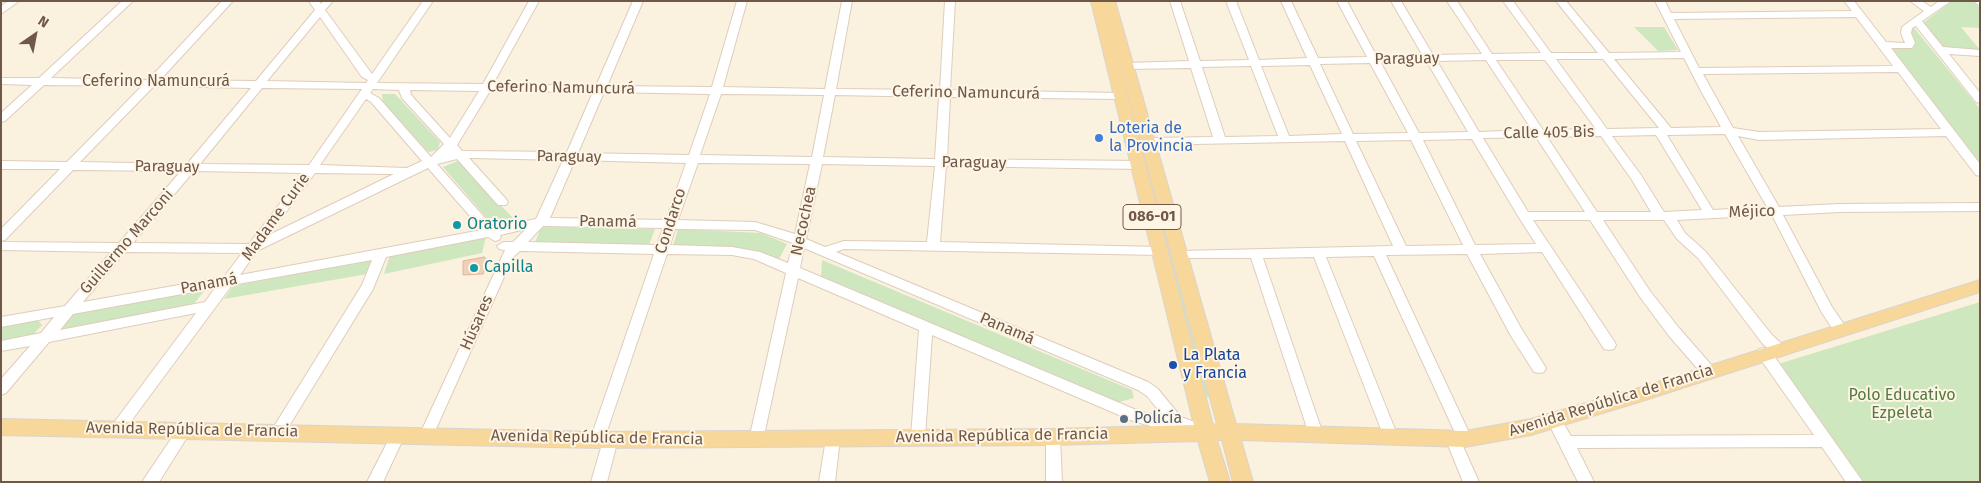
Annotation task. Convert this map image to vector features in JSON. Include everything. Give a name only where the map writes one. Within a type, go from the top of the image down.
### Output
[{"type":"main road","name":"086-01","points":[[1097,1],[1205,432],[1220,482]]},
{"type":"main road","name":"086-01","points":[[1109,1],[1243,482]]},
{"type":"main road","name":"Avenida República de Francia","points":[[1,428],[118,428],[426,436],[756,440],[1053,437],[1229,432],[1459,440],[1531,428],[1980,286]]},
{"type":"street","points":[[1,11],[14,1]]},
{"type":"street","points":[[1,119],[128,1]]},
{"type":"street","points":[[1,237],[72,166],[228,1]]},
{"type":"street","name":"Madame Curie","points":[[118,428],[312,169],[428,1]]},
{"type":"street","points":[[431,162],[451,145],[487,86],[534,1]]},
{"type":"street","name":"Húsares","points":[[426,436],[509,249],[540,222],[638,1]]},
{"type":"street","name":"Condarco","points":[[598,482],[604,439],[662,250],[716,89],[742,1]]},
{"type":"street","name":"Necochea","points":[[756,440],[817,160],[847,1]]},
{"type":"street","points":[[933,246],[941,162],[950,1]]},
{"type":"street","points":[[1175,1],[1220,140]]},
{"type":"street","points":[[1231,1],[1284,138]]},
{"type":"street","points":[[1286,1],[1402,252]]},
{"type":"street","points":[[1342,1],[1415,136],[1472,251],[1516,332],[1539,368]]},
{"type":"street","points":[[1396,1],[1524,216],[1609,345]]},
{"type":"street","points":[[1452,1],[1656,309],[1709,372]]},
{"type":"street","points":[[1508,1],[1664,216],[1702,256],[1767,338],[1771,351],[1826,441],[1855,482]]},
{"type":"street","points":[[1561,1],[1663,131],[1710,214]]},
{"type":"street","points":[[1660,1],[1698,71],[1706,90],[1776,212],[1827,310],[1841,330]]},
{"type":"street","points":[[1849,1],[1980,172]]},
{"type":"street","points":[[1915,1],[1931,11]]},
{"type":"street","points":[[1883,45],[1908,46],[1910,44],[1906,33],[1907,27],[1946,1]]},
{"type":"street","points":[[321,4],[366,75],[375,100],[490,232],[509,249]]},
{"type":"street","name":"Guillermo Marconi","points":[[1,389],[262,83],[321,4]]},
{"type":"street","points":[[1667,16],[1859,14]]},
{"type":"street","points":[[1917,21],[1980,100]]},
{"type":"street","points":[[1939,50],[1980,53]]},
{"type":"street","name":"Paraguay","points":[[1127,66],[1431,58],[1688,55]]},
{"type":"street","points":[[1698,71],[1900,69]]},
{"type":"street","name":"Ceferino Namuncurá","points":[[1,81],[716,89],[1122,96]]},
{"type":"street","points":[[404,87],[406,96],[502,202]]},
{"type":"street","name":"Calle 405 Bis","points":[[1149,142],[1721,130],[1759,136],[1948,132]]},
{"type":"street","name":"Paraguay","points":[[1,165],[392,170],[408,172],[431,162],[460,155],[1139,165]]},
{"type":"street","points":[[1,246],[252,248],[408,172]]},
{"type":"street","name":"Méjico","points":[[1524,216],[1664,216],[1839,208],[1980,207]]},
{"type":"street","name":"Panamá","points":[[1,322],[70,308],[381,254],[540,222],[755,226],[780,233],[1143,386],[1152,392],[1176,421]]},
{"type":"street","points":[[824,252],[838,246],[1161,251]]},
{"type":"street","points":[[1179,255],[1379,253],[1544,248]]},
{"type":"street","name":"Panamá","points":[[509,249],[662,250],[746,253],[1138,416],[1158,422],[1176,421],[1205,432]]},
{"type":"street","points":[[1379,253],[1459,440],[1471,482]]},
{"type":"street","points":[[278,432],[368,286],[381,254]]},
{"type":"street","points":[[1319,254],[1390,437]]},
{"type":"street","points":[[1256,255],[1316,434]]},
{"type":"street","name":"Panamá","points":[[1,346],[209,306]]},
{"type":"street","points":[[918,437],[926,328]]},
{"type":"street","points":[[1554,420],[1586,482]]},
{"type":"street","points":[[150,482],[184,430]]},
{"type":"street","points":[[375,482],[398,435]]},
{"type":"street","points":[[1053,437],[1054,482]]},
{"type":"street","points":[[827,482],[833,439]]},
{"type":"street","points":[[1567,442],[1826,441]]},
{"type":"green space","points":[[1102,1],[1104,1],[1209,397],[1206,397]]},
{"type":"green space","points":[[1952,1],[1973,1],[1980,8],[1980,28],[1961,27],[1980,50],[1941,47],[1923,23]]},
{"type":"green space","points":[[1634,27],[1664,27],[1678,50],[1658,51]]},
{"type":"green space","points":[[1910,28],[1915,29],[1980,109],[1980,165],[1889,48],[1914,48]]},
{"type":"green space","points":[[382,94],[395,94],[440,142],[438,150],[428,152],[383,102]]},
{"type":"green space","points":[[458,161],[519,223],[499,226],[491,223],[443,167]]},
{"type":"green space","points":[[541,228],[655,229],[649,245],[535,242]]},
{"type":"green space","points":[[678,229],[761,233],[787,244],[779,259],[753,250],[673,246]]},
{"type":"green space","points":[[486,237],[482,253],[384,274],[390,255]]},
{"type":"green space","points":[[372,259],[367,274],[224,299],[233,286]]},
{"type":"green space","points":[[822,260],[1132,390],[1134,398],[1119,402],[821,277]]},
{"type":"green space","points":[[205,290],[193,305],[61,330],[71,314]]},
{"type":"green space","name":"Polo Educativo Ezpeleta","points":[[1980,302],[1980,482],[1858,482],[1775,365]]},
{"type":"green space","points":[[38,320],[42,325],[32,336],[1,342],[1,327]]},
{"type":"building","name":"Capilla","points":[[484,257],[489,261],[483,274],[463,275],[463,261]]},
{"type":"place","name":"Loteria de la Provincia","points":[[1099,138]]},
{"type":"place","name":"Oratorio","points":[[457,225]]},
{"type":"place","name":"Capilla","points":[[474,268]]},
{"type":"place","name":"La Plata y Francia","points":[[1173,365]]},
{"type":"place","name":"Policía","points":[[1124,419]]}]
